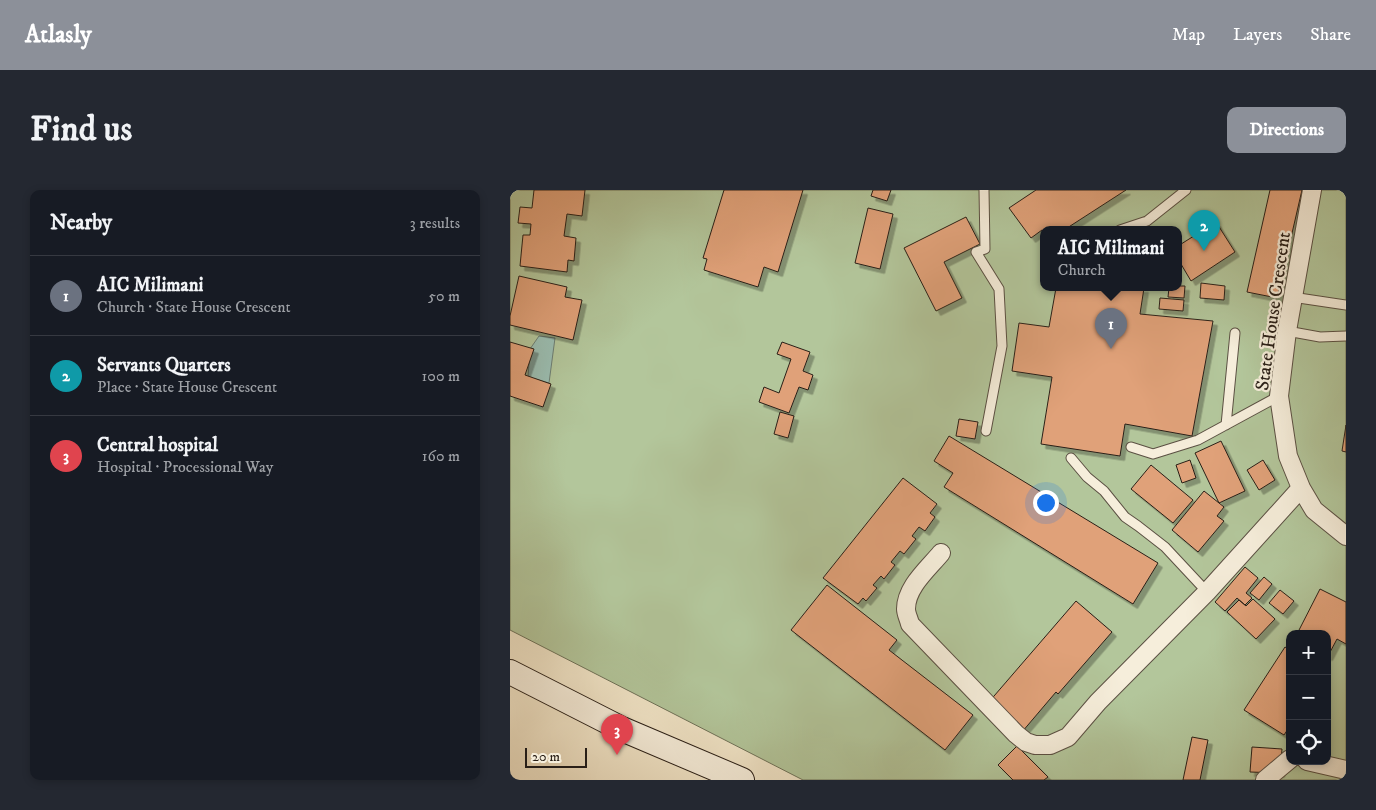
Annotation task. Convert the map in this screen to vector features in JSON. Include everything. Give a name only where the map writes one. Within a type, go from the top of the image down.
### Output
[{"type":"street","name":"State House Crescent","points":[[1312,190],[1292,297],[1279,396],[1288,456],[1301,488],[1314,510],[1346,536]]},
{"type":"street","points":[[941,553],[917,582],[908,597],[906,611],[910,624],[1016,734],[1026,742],[1035,745],[1050,745],[1068,737],[1098,702],[1207,592],[1301,488]]},
{"type":"street","points":[[510,672],[622,729],[742,780]]},
{"type":"street","points":[[1265,780],[1286,762]]},
{"type":"street","points":[[1324,765],[1346,770]]},
{"type":"lane","points":[[984,190],[985,249],[976,252],[999,289],[1002,346],[986,431]]},
{"type":"lane","points":[[1132,226],[1147,221],[1186,190]]},
{"type":"lane","points":[[1292,297],[1346,305]]},
{"type":"lane","points":[[1287,331],[1320,337],[1346,336]]},
{"type":"lane","points":[[1226,425],[1235,333]]},
{"type":"lane","points":[[1131,447],[1153,454],[1198,440],[1279,396]]},
{"type":"lane","points":[[1071,458],[1087,477],[1104,491],[1126,518],[1165,548],[1207,592]]},
{"type":"green space","points":[[510,190],[1346,190],[1346,780],[803,780],[510,630]]},
{"type":"water","points":[[539,336],[555,338],[549,383],[528,377],[530,349]]},
{"type":"building","points":[[534,190],[585,190],[582,216],[567,214],[564,236],[576,238],[574,261],[568,260],[567,272],[520,266],[523,235],[530,235],[531,224],[518,223],[520,207],[532,208]]},
{"type":"building","points":[[724,190],[803,190],[778,272],[764,267],[758,287],[704,270],[707,259],[703,258]]},
{"type":"building","points":[[873,190],[891,190],[887,201],[871,196]]},
{"type":"building","points":[[1036,190],[1126,190],[1070,226],[1040,226],[1040,231],[1031,238],[1009,208]]},
{"type":"building","points":[[1270,190],[1302,190],[1277,298],[1247,292]]},
{"type":"building","points":[[868,208],[893,214],[880,269],[855,263]]},
{"type":"building","points":[[966,217],[980,244],[944,262],[962,298],[936,311],[904,248]]},
{"type":"building","points":[[1216,222],[1235,252],[1191,281],[1182,266],[1182,243]]},
{"type":"building","points":[[519,276],[567,287],[565,297],[582,300],[573,340],[510,325],[510,316]]},
{"type":"building","points":[[1201,283],[1225,286],[1224,300],[1200,298]]},
{"type":"building","points":[[1182,286],[1185,286],[1184,298],[1168,297],[1169,291],[1182,291]]},
{"type":"building","points":[[1055,291],[1144,291],[1140,314],[1213,321],[1192,436],[1125,424],[1120,456],[1041,444],[1052,377],[1012,371],[1019,323],[1049,327]]},
{"type":"building","points":[[1160,298],[1184,300],[1183,311],[1159,309]]},
{"type":"building","points":[[510,342],[534,349],[525,375],[551,384],[543,407],[510,396]]},
{"type":"building","points":[[782,342],[810,352],[803,371],[813,375],[808,390],[799,387],[789,413],[759,402],[764,387],[779,393],[791,359],[777,354]]},
{"type":"building","points":[[780,412],[794,416],[788,438],[774,434]]},
{"type":"building","points":[[959,419],[978,422],[975,439],[956,436]]},
{"type":"building","points":[[1346,425],[1346,452],[1342,451]]},
{"type":"building","points":[[949,436],[1158,563],[1133,604],[944,487],[953,473],[934,461]]},
{"type":"building","points":[[1221,441],[1245,491],[1219,503],[1195,453]]},
{"type":"building","points":[[1190,460],[1196,478],[1182,483],[1176,465]]},
{"type":"building","points":[[1263,460],[1275,480],[1259,490],[1247,470]]},
{"type":"building","points":[[1151,465],[1193,500],[1173,523],[1131,489]]},
{"type":"building","points":[[903,478],[937,504],[930,513],[935,517],[925,531],[919,527],[912,536],[916,539],[904,554],[900,551],[891,562],[895,565],[884,579],[881,576],[873,585],[877,588],[866,601],[863,598],[858,604],[823,578]]},
{"type":"building","points":[[1204,491],[1224,507],[1217,516],[1224,521],[1198,552],[1172,530]]},
{"type":"building","points":[[1245,567],[1258,578],[1246,593],[1252,598],[1245,605],[1237,598],[1225,611],[1215,602]]},
{"type":"building","points":[[1264,577],[1272,584],[1259,600],[1250,593]]},
{"type":"building","points":[[827,585],[897,640],[889,650],[973,715],[945,750],[791,630]]},
{"type":"building","points":[[1320,589],[1346,602],[1346,644],[1337,639],[1331,650],[1331,630],[1299,630]]},
{"type":"building","points":[[1280,590],[1294,601],[1283,614],[1269,603]]},
{"type":"building","points":[[1253,599],[1275,619],[1256,639],[1227,612],[1239,600],[1246,606]]},
{"type":"building","points":[[1076,601],[1112,632],[1022,732],[988,703]]},
{"type":"building","points":[[1286,648],[1286,732],[1284,735],[1244,710]]},
{"type":"building","points":[[1192,737],[1208,740],[1200,780],[1183,780]]},
{"type":"building","points":[[1017,746],[1048,777],[1044,780],[1013,780],[998,765]]},
{"type":"building","points":[[1252,747],[1282,749],[1280,773],[1250,772]]},
{"type":"place","name":"Servants Quarters","points":[[1204,251]]},
{"type":"place","name":"AIC Milimani","points":[[1111,349]]},
{"type":"place","name":"Central hospital","points":[[617,755]]}]
